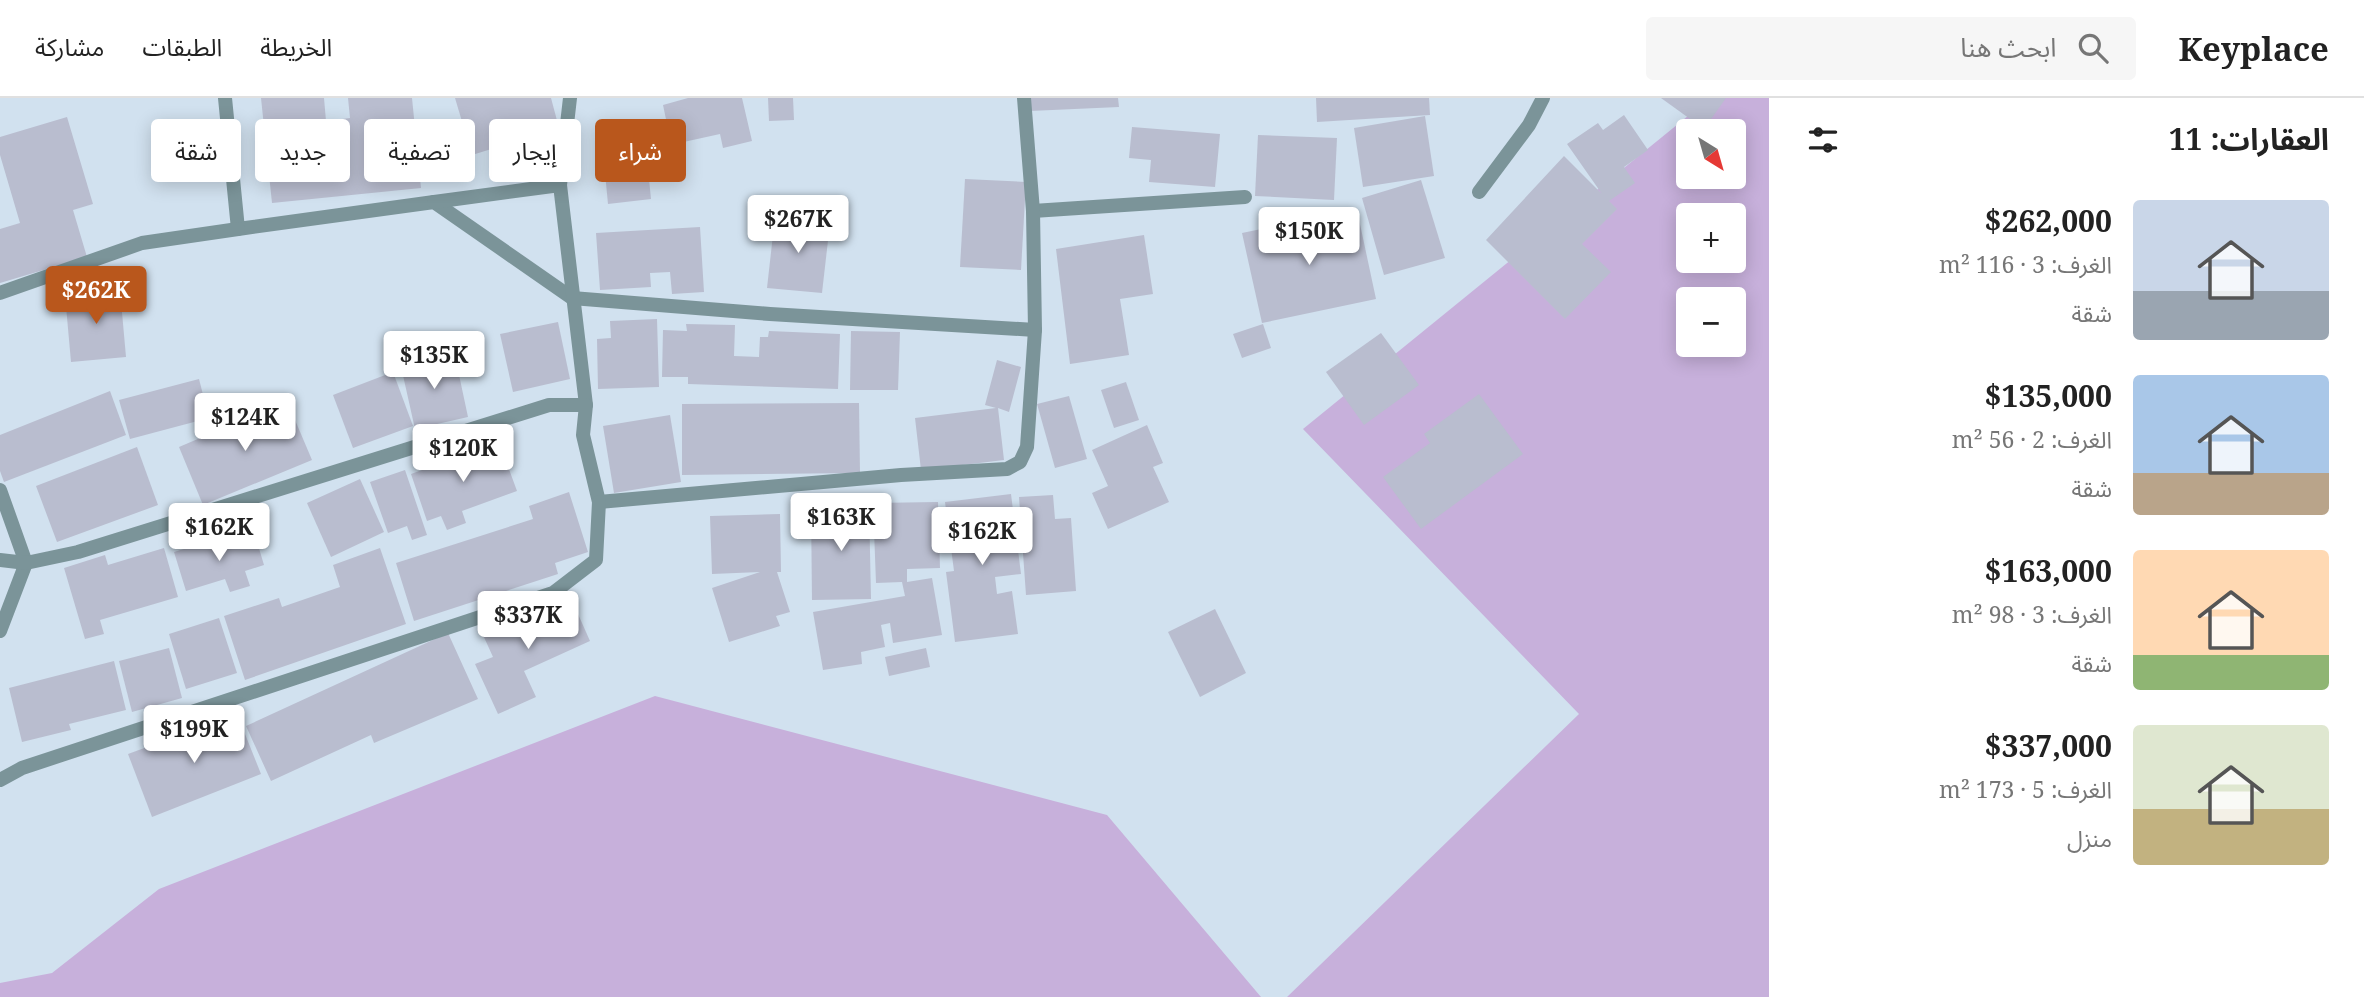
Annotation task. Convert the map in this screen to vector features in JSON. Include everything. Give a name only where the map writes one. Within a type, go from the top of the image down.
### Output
[{"type":"street","points":[[225,98],[238,229]]},
{"type":"street","points":[[0,780],[22,768],[553,593],[596,560],[599,502],[583,435],[586,405],[559,185],[570,98]]},
{"type":"street","points":[[599,502],[901,475],[1007,469],[1020,463],[1027,447],[1035,330],[1033,211],[1024,98]]},
{"type":"street","points":[[1479,192],[1529,124],[1543,98]]},
{"type":"street","points":[[0,293],[142,243],[559,185]]},
{"type":"street","points":[[1033,211],[1245,197]]},
{"type":"street","points":[[434,202],[572,298],[770,314],[1035,330]]},
{"type":"street","points":[[0,560],[26,563],[78,552],[549,405],[586,405]]},
{"type":"street","points":[[0,490],[26,563],[0,631]]},
{"type":"shaded area","points":[[1710,98],[1769,98],[1769,997],[1287,997],[1579,714],[1303,429],[1676,126],[1676,189],[1746,189],[1746,119],[1684,119]]},
{"type":"shaded area","points":[[655,696],[1107,815],[1261,997],[0,997],[0,983],[52,973],[159,889]]},
{"type":"building","points":[[261,98],[324,98],[326,119],[263,119]]},
{"type":"building","points":[[348,98],[412,98],[414,119],[364,119],[364,182],[420,182],[421,188],[272,203],[270,182],[350,182],[350,119],[342,119],[350,118]]},
{"type":"building","points":[[455,98],[551,98],[557,119],[489,119],[489,150],[475,154],[475,119],[461,119]]},
{"type":"building","points":[[688,98],[742,98],[752,141],[723,148],[720,134],[686,141],[686,119],[666,119],[663,105]]},
{"type":"building","points":[[768,98],[793,98],[794,120],[769,121]]},
{"type":"building","points":[[1029,98],[1118,98],[1119,107],[1030,111]]},
{"type":"building","points":[[1316,98],[1429,98],[1430,115],[1317,122]]},
{"type":"building","points":[[1661,98],[1726,98],[1711,119],[1690,119]]},
{"type":"building","points":[[1624,115],[1648,150],[1624,167],[1635,183],[1609,201],[1617,209],[1582,244],[1611,272],[1565,319],[1486,240],[1564,156],[1602,194],[1567,144],[1598,123],[1603,130]]},
{"type":"building","points":[[1425,116],[1434,176],[1363,187],[1354,128]]},
{"type":"building","points":[[67,117],[93,204],[73,210],[87,257],[0,283],[0,229],[20,223],[0,155],[0,137]]},
{"type":"building","points":[[1132,127],[1220,134],[1215,187],[1149,182],[1151,160],[1129,158]]},
{"type":"building","points":[[1258,135],[1337,138],[1334,200],[1255,196]]},
{"type":"building","points":[[965,179],[1026,182],[1021,270],[960,267]]},
{"type":"building","points":[[1421,180],[1445,258],[1384,275],[1362,198]]},
{"type":"building","points":[[606,182],[649,182],[651,199],[608,204]]},
{"type":"building","points":[[1357,210],[1376,299],[1262,323],[1242,233],[1300,221],[1307,250],[1320,248],[1314,219]]},
{"type":"building","points":[[775,217],[830,223],[822,293],[767,288]]},
{"type":"building","points":[[700,227],[704,292],[672,294],[670,272],[650,273],[651,287],[600,290],[596,233]]},
{"type":"building","points":[[1144,235],[1153,294],[1120,299],[1129,355],[1070,364],[1056,249]]},
{"type":"building","points":[[120,290],[126,357],[71,362],[65,295]]},
{"type":"building","points":[[657,319],[659,387],[598,389],[597,339],[611,338],[610,321]]},
{"type":"building","points":[[558,322],[570,379],[513,392],[500,334]]},
{"type":"building","points":[[686,324],[735,325],[734,356],[759,357],[760,337],[768,337],[769,331],[840,334],[838,389],[688,384],[688,377],[662,377],[663,330],[687,331]]},
{"type":"building","points":[[1263,324],[1271,348],[1242,358],[1233,334]]},
{"type":"building","points":[[851,331],[900,332],[898,390],[850,390]]},
{"type":"building","points":[[1381,333],[1419,385],[1364,425],[1326,372]]},
{"type":"building","points":[[430,355],[432,361],[455,356],[468,417],[415,429],[400,362]]},
{"type":"building","points":[[997,360],[1021,367],[1009,412],[998,408],[1004,460],[921,470],[915,418],[996,408],[985,405]]},
{"type":"building","points":[[393,372],[413,426],[353,448],[333,395]]},
{"type":"building","points":[[199,379],[209,418],[130,439],[119,400]]},
{"type":"building","points":[[1126,382],[1139,420],[1114,428],[1101,390]]},
{"type":"building","points":[[110,391],[126,435],[4,482],[0,471],[0,435]]},
{"type":"building","points":[[1479,394],[1523,454],[1421,529],[1383,477],[1430,443],[1424,434]]},
{"type":"building","points":[[1069,396],[1087,459],[1055,468],[1037,404]]},
{"type":"building","points":[[287,401],[312,460],[203,505],[179,447]]},
{"type":"building","points":[[859,403],[860,473],[682,475],[682,404]]},
{"type":"building","points":[[670,415],[681,482],[614,493],[603,426]]},
{"type":"building","points":[[1147,425],[1163,463],[1153,467],[1169,502],[1108,529],[1092,493],[1108,486],[1092,450]]},
{"type":"building","points":[[499,442],[517,491],[462,511],[466,523],[447,530],[441,516],[427,521],[411,474]]},
{"type":"building","points":[[137,447],[158,505],[57,542],[36,486]]},
{"type":"building","points":[[405,470],[427,535],[412,540],[407,526],[388,533],[370,482]]},
{"type":"building","points":[[360,479],[384,532],[331,557],[307,503]]},
{"type":"building","points":[[569,492],[588,552],[555,563],[558,574],[414,621],[396,563],[533,519],[529,506]]},
{"type":"building","points":[[1011,494],[1021,574],[995,577],[997,594],[1012,591],[1018,634],[955,642],[946,572],[954,571],[945,502]]},
{"type":"building","points":[[1053,495],[1055,519],[1071,518],[1076,591],[1026,595],[1019,497]]},
{"type":"building","points":[[938,502],[940,568],[907,569],[907,582],[932,578],[942,635],[893,643],[890,623],[881,625],[885,647],[861,652],[862,664],[823,670],[813,612],[905,596],[902,582],[876,583],[873,503]]},
{"type":"building","points":[[869,505],[871,599],[812,600],[811,506]]},
{"type":"building","points":[[780,514],[781,572],[777,572],[790,612],[776,616],[780,626],[729,642],[712,588],[760,572],[712,574],[710,516]]},
{"type":"building","points":[[255,535],[264,565],[245,571],[250,586],[230,592],[225,579],[186,591],[174,552],[213,540],[215,547]]},
{"type":"building","points":[[164,548],[178,597],[100,620],[104,634],[85,639],[64,568],[105,555],[108,565]]},
{"type":"building","points":[[380,548],[406,624],[245,680],[224,616],[279,598],[282,607],[340,587],[333,565]]},
{"type":"building","points":[[570,596],[590,641],[524,671],[536,697],[498,714],[475,664],[493,657],[483,635]]},
{"type":"building","points":[[1215,609],[1246,673],[1200,697],[1168,632]]},
{"type":"building","points":[[219,618],[237,673],[186,689],[169,634]]},
{"type":"building","points":[[448,633],[478,699],[374,743],[371,735],[271,781],[246,726]]},
{"type":"building","points":[[169,648],[182,698],[132,712],[119,661]]},
{"type":"building","points":[[926,648],[930,667],[889,676],[885,657]]},
{"type":"building","points":[[114,661],[126,710],[69,724],[71,730],[22,742],[9,688]]},
{"type":"building","points":[[237,714],[261,774],[152,817],[128,754]]}]
